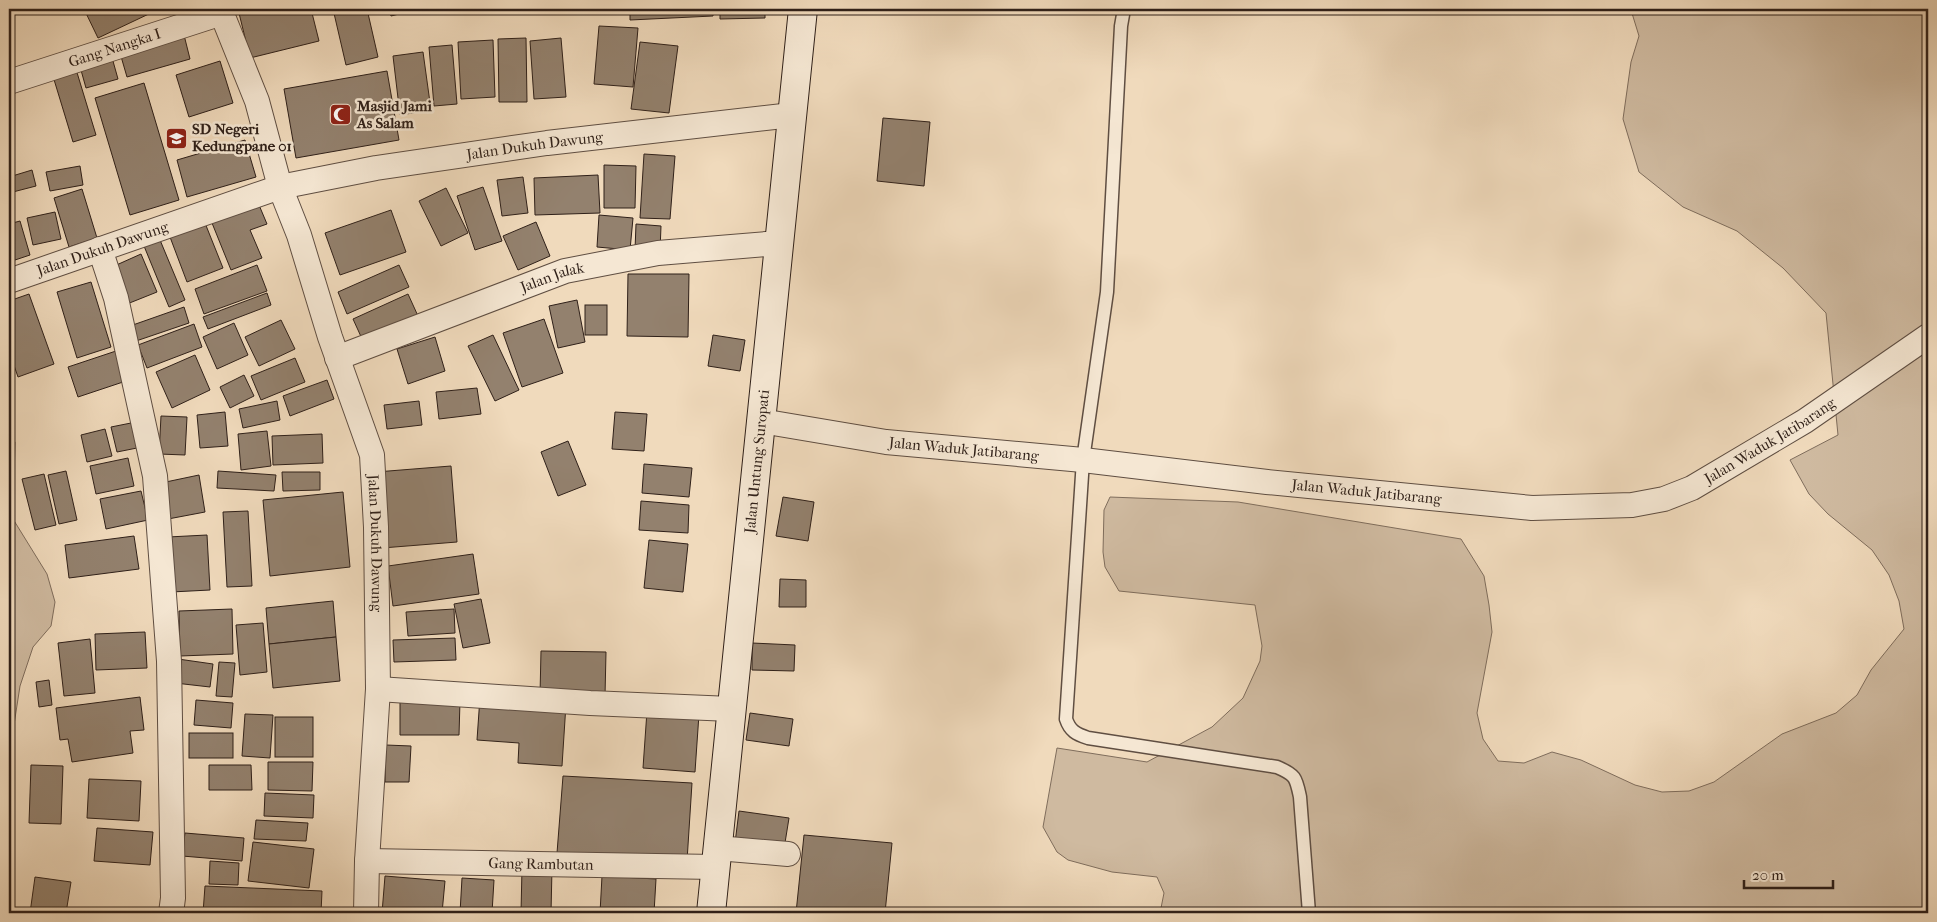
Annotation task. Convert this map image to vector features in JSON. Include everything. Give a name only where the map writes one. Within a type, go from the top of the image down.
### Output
[{"type":"main road","name":"Jalan Untung Suropati","points":[[710,913],[803,9]]},
{"type":"street","name":"Jalan Dukuh Dawung","points":[[221,11],[257,101],[280,187],[299,235],[337,358],[372,455],[376,527],[378,689],[367,861],[366,913]]},
{"type":"street","name":"Gang Nangka I","points":[[9,82],[221,11]]},
{"type":"street","name":"Jalan Dukuh Dawung","points":[[9,281],[280,187],[376,168],[547,142],[792,115]]},
{"type":"street","name":"Jalan Jalak","points":[[337,358],[565,271],[658,253],[779,243]]},
{"type":"street","points":[[100,249],[116,298],[155,476],[169,661],[171,913]]},
{"type":"street","name":"Jalan Waduk Jatibarang","points":[[761,421],[886,442],[1083,460],[1267,482],[1532,508],[1632,505],[1664,499],[1692,488],[1805,421],[1928,336]]},
{"type":"street","points":[[378,689],[731,710]]},
{"type":"street","name":"Gang Rambutan","points":[[367,861],[716,858],[788,854]]},
{"type":"lane","points":[[1124,9],[1121,26],[1107,292],[1083,460],[1066,719],[1076,734],[1088,738],[1277,767],[1287,771],[1296,779],[1300,797],[1310,913]]},
{"type":"shaded area","points":[[1629,9],[1928,9],[1928,913],[1160,913],[1164,893],[1157,877],[1112,872],[1068,860],[1057,852],[1043,827],[1057,748],[1147,762],[1212,727],[1243,698],[1260,661],[1262,646],[1255,605],[1119,591],[1105,567],[1103,552],[1104,510],[1110,497],[1238,502],[1461,539],[1484,576],[1489,605],[1492,632],[1477,713],[1483,739],[1498,761],[1524,763],[1552,752],[1581,760],[1635,785],[1662,792],[1689,791],[1714,782],[1782,734],[1836,713],[1857,695],[1871,670],[1904,629],[1899,601],[1889,575],[1872,550],[1828,514],[1809,494],[1790,460],[1838,435],[1826,313],[1783,268],[1737,231],[1683,207],[1639,172],[1623,119],[1631,62],[1639,36],[1631,10]]},
{"type":"shaded area","points":[[9,435],[15,442],[13,519],[47,574],[55,602],[51,626],[33,647],[20,686],[9,757]]},
{"type":"building","points":[[84,9],[152,9],[153,12],[98,38]]},
{"type":"building","points":[[238,9],[311,9],[319,41],[250,58]]},
{"type":"building","points":[[333,9],[367,9],[378,57],[346,65]]},
{"type":"building","points":[[389,9],[410,9],[411,11],[391,16]]},
{"type":"building","points":[[630,9],[713,9],[713,16],[630,20]]},
{"type":"building","points":[[720,9],[765,9],[765,18],[720,19]]},
{"type":"building","points":[[599,26],[638,28],[633,87],[594,84]]},
{"type":"building","points":[[184,35],[190,59],[127,77],[120,53]]},
{"type":"building","points":[[526,38],[527,102],[499,102],[498,39]]},
{"type":"building","points":[[561,38],[566,97],[534,99],[530,41]]},
{"type":"building","points":[[493,40],[495,97],[461,99],[458,42]]},
{"type":"building","points":[[640,42],[678,46],[669,113],[631,109]]},
{"type":"building","points":[[452,45],[457,104],[434,106],[429,47]]},
{"type":"building","points":[[423,52],[431,110],[400,115],[393,56]]},
{"type":"building","points":[[111,54],[118,79],[86,88],[79,63]]},
{"type":"building","points":[[220,61],[233,103],[189,117],[176,75]]},
{"type":"building","points":[[75,66],[96,135],[73,142],[52,73]]},
{"type":"building","name":"Masjid Jami As Salam","points":[[387,71],[399,140],[296,158],[284,89]]},
{"type":"building","points":[[144,83],[179,200],[130,215],[95,98]]},
{"type":"building","points":[[883,118],[930,122],[924,186],[877,181]]},
{"type":"building","points":[[245,140],[256,177],[187,197],[177,160]]},
{"type":"building","points":[[644,154],[675,156],[670,219],[640,218]]},
{"type":"building","points":[[604,165],[636,166],[635,208],[604,208]]},
{"type":"building","points":[[80,166],[83,185],[50,191],[46,172]]},
{"type":"building","points":[[32,170],[36,186],[9,193],[9,177]]},
{"type":"building","points":[[598,175],[600,213],[535,215],[534,178]]},
{"type":"building","points":[[523,177],[528,213],[502,216],[497,180]]},
{"type":"building","points":[[483,187],[502,241],[475,250],[457,196]]},
{"type":"building","points":[[446,188],[468,233],[441,246],[419,201]]},
{"type":"building","points":[[82,189],[97,238],[69,247],[54,198]]},
{"type":"building","points":[[259,205],[267,224],[250,230],[262,258],[231,270],[212,223]]},
{"type":"building","points":[[391,210],[406,252],[340,275],[325,233]]},
{"type":"building","points":[[55,212],[61,239],[33,245],[27,218]]},
{"type":"building","points":[[599,215],[633,218],[630,250],[597,247]]},
{"type":"building","points":[[20,221],[30,255],[9,262],[9,224]]},
{"type":"building","points":[[536,222],[550,256],[518,270],[503,236]]},
{"type":"building","points":[[205,223],[223,268],[187,282],[170,237]]},
{"type":"building","points":[[636,224],[661,226],[660,251],[635,250]]},
{"type":"building","points":[[160,240],[185,300],[169,307],[144,246]]},
{"type":"building","points":[[141,254],[157,292],[127,304],[112,267]]},
{"type":"building","points":[[257,265],[267,291],[204,314],[195,289]]},
{"type":"building","points":[[399,265],[409,287],[347,314],[338,292]]},
{"type":"building","points":[[628,274],[689,274],[688,337],[627,336]]},
{"type":"building","points":[[91,282],[111,347],[77,358],[57,292]]},
{"type":"building","points":[[267,293],[271,305],[208,329],[203,317]]},
{"type":"building","points":[[29,294],[54,364],[18,377],[9,351],[9,301]]},
{"type":"building","points":[[408,294],[418,316],[363,341],[353,319]]},
{"type":"building","points":[[577,300],[585,342],[558,348],[549,306]]},
{"type":"building","points":[[585,305],[607,305],[607,335],[585,335]]},
{"type":"building","points":[[184,307],[189,323],[136,341],[130,326]]},
{"type":"building","points":[[544,319],[563,373],[522,387],[503,333]]},
{"type":"building","points":[[281,320],[295,349],[259,366],[245,337]]},
{"type":"building","points":[[234,323],[248,355],[217,369],[203,337]]},
{"type":"building","points":[[194,324],[202,347],[147,368],[138,345]]},
{"type":"building","points":[[493,335],[519,390],[495,401],[468,346]]},
{"type":"building","points":[[713,335],[745,340],[740,371],[708,366]]},
{"type":"building","points":[[435,337],[445,371],[408,384],[397,349]]},
{"type":"building","points":[[116,351],[126,381],[78,397],[68,367]]},
{"type":"building","points":[[195,355],[210,390],[172,408],[156,372]]},
{"type":"building","points":[[295,358],[305,382],[261,400],[251,376]]},
{"type":"building","points":[[244,375],[254,396],[230,408],[220,387]]},
{"type":"building","points":[[327,380],[334,399],[290,416],[283,396]]},
{"type":"building","points":[[477,388],[481,414],[439,419],[436,392]]},
{"type":"building","points":[[277,401],[280,420],[243,428],[239,409]]},
{"type":"building","points":[[419,401],[422,425],[387,429],[384,405]]},
{"type":"building","points":[[225,412],[228,446],[200,448],[197,415]]},
{"type":"building","points":[[615,412],[647,414],[644,451],[612,449]]},
{"type":"building","points":[[161,416],[187,417],[185,455],[159,454]]},
{"type":"building","points":[[131,423],[137,448],[117,452],[111,427]]},
{"type":"building","points":[[105,429],[112,456],[87,462],[81,435]]},
{"type":"building","points":[[267,431],[271,466],[241,470],[238,434]]},
{"type":"building","points":[[322,434],[323,463],[273,465],[272,436]]},
{"type":"building","points":[[568,441],[586,485],[558,496],[541,452]]},
{"type":"building","points":[[128,458],[134,486],[96,494],[90,466]]},
{"type":"building","points":[[644,464],[692,468],[689,497],[642,493]]},
{"type":"building","points":[[451,466],[457,542],[382,548],[376,472]]},
{"type":"building","points":[[66,471],[77,520],[59,524],[48,475]]},
{"type":"building","points":[[218,471],[276,475],[274,491],[217,488]]},
{"type":"building","points":[[282,472],[320,472],[320,490],[283,491]]},
{"type":"building","points":[[44,474],[56,525],[35,530],[22,479]]},
{"type":"building","points":[[199,475],[205,512],[168,519],[161,483]]},
{"type":"building","points":[[141,491],[148,520],[106,529],[100,499]]},
{"type":"building","points":[[343,492],[350,567],[270,576],[263,500]]},
{"type":"building","points":[[783,497],[814,502],[808,541],[776,536]]},
{"type":"building","points":[[641,501],[689,505],[688,533],[639,530]]},
{"type":"building","points":[[248,511],[252,586],[227,587],[223,512]]},
{"type":"building","points":[[207,535],[210,590],[171,592],[168,537]]},
{"type":"building","points":[[134,536],[139,569],[69,578],[65,545]]},
{"type":"building","points":[[649,540],[688,544],[683,592],[644,588]]},
{"type":"building","points":[[473,554],[479,594],[393,606],[388,566]]},
{"type":"building","points":[[780,579],[806,580],[806,607],[779,607]]},
{"type":"building","points":[[481,599],[490,643],[463,648],[454,604]]},
{"type":"building","points":[[333,601],[336,637],[269,644],[266,608]]},
{"type":"building","points":[[232,609],[233,654],[180,656],[179,611]]},
{"type":"building","points":[[454,609],[455,633],[408,636],[406,612]]},
{"type":"building","points":[[263,623],[267,672],[240,675],[236,625]]},
{"type":"building","points":[[145,632],[147,668],[96,670],[95,634]]},
{"type":"building","points":[[336,637],[340,681],[273,688],[269,644]]},
{"type":"building","points":[[455,638],[456,660],[394,662],[393,640]]},
{"type":"building","points":[[90,639],[95,693],[64,696],[58,643]]},
{"type":"building","points":[[752,643],[795,645],[794,671],[752,670]]},
{"type":"building","points":[[541,651],[606,652],[605,696],[540,695]]},
{"type":"building","points":[[178,659],[213,664],[210,687],[175,683]]},
{"type":"building","points":[[219,662],[235,663],[232,697],[216,696]]},
{"type":"building","points":[[49,680],[52,705],[39,707],[36,682]]},
{"type":"building","points":[[140,697],[144,730],[130,731],[133,753],[72,762],[68,739],[60,740],[56,708]]},
{"type":"building","points":[[480,697],[566,704],[562,766],[518,763],[519,743],[477,740]]},
{"type":"building","points":[[196,700],[233,703],[231,728],[194,725]]},
{"type":"building","points":[[400,701],[460,701],[459,735],[400,735]]},
{"type":"building","points":[[647,711],[699,714],[695,772],[643,768]]},
{"type":"building","points":[[750,713],[793,719],[789,746],[746,740]]},
{"type":"building","points":[[245,714],[273,715],[270,758],[242,756]]},
{"type":"building","points":[[275,717],[313,717],[313,757],[275,757]]},
{"type":"building","points":[[189,733],[233,733],[233,758],[189,758]]},
{"type":"building","points":[[386,745],[411,746],[409,782],[385,782]]},
{"type":"building","points":[[268,762],[313,762],[312,791],[268,790]]},
{"type":"building","points":[[31,765],[63,766],[61,824],[29,823]]},
{"type":"building","points":[[209,765],[251,765],[252,790],[209,790]]},
{"type":"building","points":[[563,776],[692,783],[687,861],[557,853]]},
{"type":"building","points":[[89,779],[141,781],[139,821],[87,818]]},
{"type":"building","points":[[265,793],[314,795],[313,818],[264,816]]},
{"type":"building","points":[[739,811],[789,818],[784,849],[735,843]]},
{"type":"building","points":[[256,820],[308,823],[306,841],[254,839]]},
{"type":"building","points":[[97,828],[153,832],[150,865],[94,861]]},
{"type":"building","points":[[185,833],[244,838],[242,861],[182,856]]},
{"type":"building","points":[[804,835],[892,843],[885,913],[796,913]]},
{"type":"building","points":[[253,842],[314,849],[309,888],[248,881]]},
{"type":"building","points":[[210,861],[239,863],[238,885],[209,884]]},
{"type":"building","points":[[522,868],[552,868],[551,913],[521,913]]},
{"type":"building","points":[[385,876],[445,881],[442,913],[382,913]]},
{"type":"building","points":[[602,876],[656,879],[654,913],[600,913]]},
{"type":"building","points":[[35,877],[71,882],[66,913],[30,913]]},
{"type":"building","points":[[462,878],[494,880],[492,913],[460,913]]},
{"type":"building","points":[[205,886],[322,891],[321,913],[203,913]]},
{"type":"place","name":"Masjid Jami As Salam","points":[[341,115]]},
{"type":"place","name":"SD Negeri Kedungpane 01","points":[[176,138]]}]
